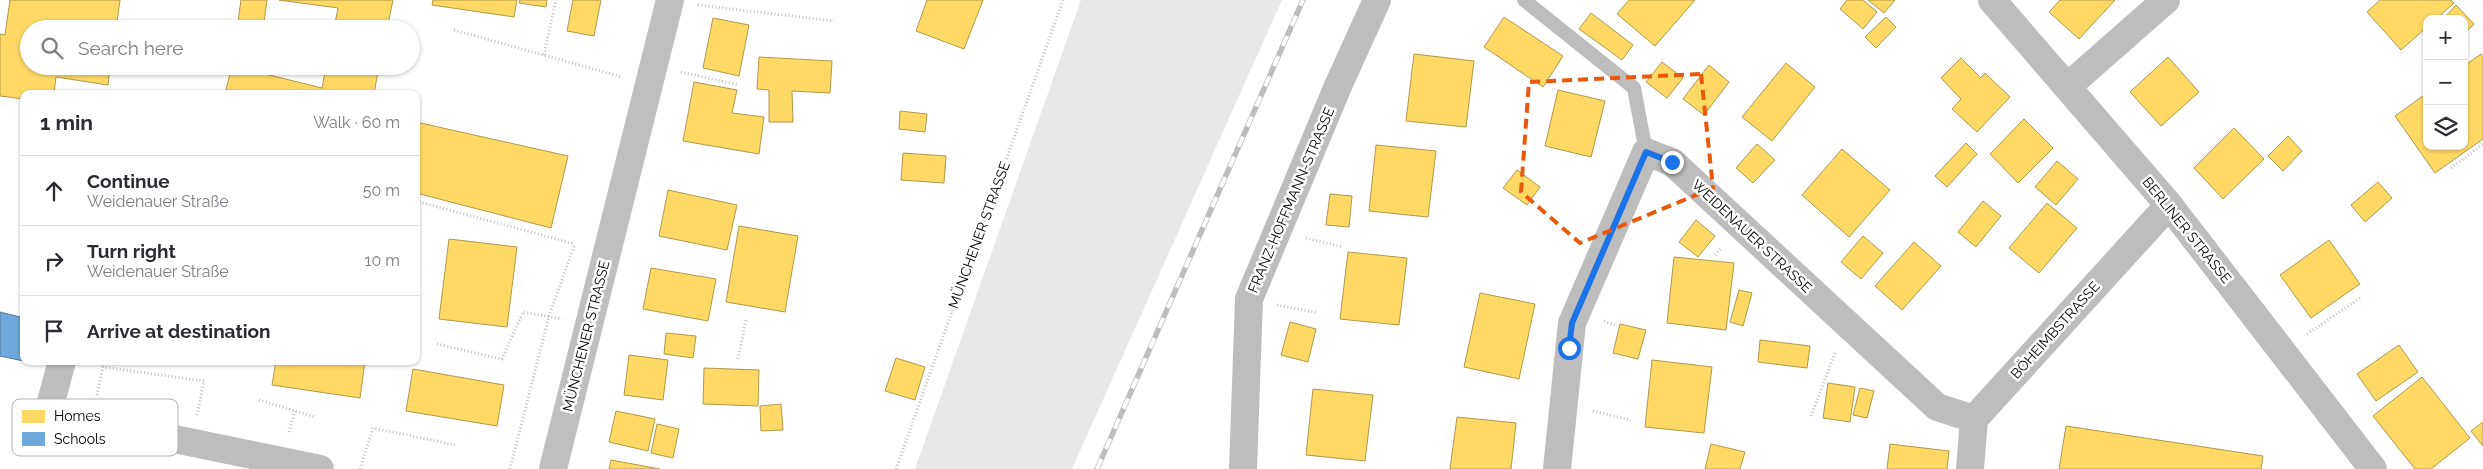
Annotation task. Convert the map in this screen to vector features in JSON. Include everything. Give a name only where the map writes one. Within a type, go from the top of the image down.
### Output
[{"type":"main road","name":"MÜNCHENER STRASSE","points":[[554,469],[669,1]]},
{"type":"street","name":"FRANZ-HOFFMANN-STRASSE","points":[[1243,469],[1249,299],[1338,86],[1378,0]]},
{"type":"street","name":"BERLINER STRASSE","points":[[1992,0],[2169,204],[2373,469]]},
{"type":"street","points":[[2068,87],[2166,0]]},
{"type":"street","name":"WEIDENAUER STRASSE","points":[[1646,152],[1672,162],[1937,407],[1974,419]]},
{"type":"street","points":[[1557,469],[1572,323],[1646,152]]},
{"type":"street","name":"BÖHEIMBSTRASSE","points":[[1974,419],[2169,204]]},
{"type":"street","points":[[52,399],[61,365]]},
{"type":"street","points":[[1970,469],[1974,419]]},
{"type":"street","points":[[178,439],[192,442],[224,459],[320,469]]},
{"type":"lane","points":[[1524,0],[1634,88],[1646,152]]},
{"type":"path","points":[[544,55],[556,0]]},
{"type":"path","name":"MÜNCHENER STRASSE","points":[[896,469],[1062,0]]},
{"type":"path","points":[[669,1],[834,21]]},
{"type":"path","points":[[454,30],[544,55],[651,75],[739,85]]},
{"type":"path","points":[[2451,168],[2483,144]]},
{"type":"path","points":[[420,202],[607,253]]},
{"type":"path","points":[[1278,231],[1342,247]]},
{"type":"path","points":[[510,469],[549,316],[575,244]]},
{"type":"path","points":[[2282,351],[2360,298]]},
{"type":"path","points":[[1249,299],[1318,313]]},
{"type":"path","points":[[437,344],[502,359],[524,312],[589,323]]},
{"type":"path","points":[[738,359],[746,320]]},
{"type":"path","points":[[1811,416],[1846,324]]},
{"type":"path","points":[[96,399],[103,367],[204,381],[192,442]]},
{"type":"path","points":[[259,400],[315,417]]},
{"type":"path","points":[[1564,404],[1631,420]]},
{"type":"path","points":[[360,469],[373,428],[455,445]]},
{"type":"highlighted area","points":[[1701,74],[1713,188],[1580,243],[1521,192],[1529,82]]},
{"type":"shaded area","points":[[1081,0],[1282,0],[1072,469],[915,469]]},
{"type":"building: Homes","points":[[10,0],[120,0],[117,20],[20,20],[20,75],[109,75],[108,85],[56,77],[54,90],[20,90],[20,98],[0,96],[0,34],[5,35]]},
{"type":"building: Homes","points":[[241,0],[267,0],[264,20],[238,20]]},
{"type":"building: Homes","points":[[279,0],[393,0],[389,20],[336,20],[338,8]]},
{"type":"building: Homes","points":[[433,0],[517,0],[514,17],[432,5]]},
{"type":"building: Homes","points":[[520,0],[547,0],[546,7],[519,3]]},
{"type":"building: Homes","points":[[573,0],[601,0],[594,36],[567,31]]},
{"type":"building: Homes","points":[[927,0],[983,0],[964,49],[916,31]]},
{"type":"building: Homes","points":[[1629,0],[1695,0],[1655,46],[1617,14]]},
{"type":"building: Homes","points":[[1847,0],[1863,0],[1877,12],[1863,29],[1840,9]]},
{"type":"building: Homes","points":[[1868,0],[1895,0],[1884,13]]},
{"type":"building: Homes","points":[[2060,0],[2115,0],[2079,39],[2049,12]]},
{"type":"building: Homes","points":[[2380,0],[2451,0],[2454,3],[2440,15],[2423,15],[2423,31],[2401,50],[2367,12]]},
{"type":"building: Homes","points":[[2456,5],[2465,15],[2447,15]]},
{"type":"building: Homes","points":[[1591,13],[1633,45],[1622,60],[1579,29]]},
{"type":"building: Homes","points":[[1504,17],[1563,56],[1543,87],[1484,47]]},
{"type":"building: Homes","points":[[1886,17],[1896,27],[1876,48],[1865,37]]},
{"type":"building: Homes","points":[[713,18],[749,25],[739,76],[703,68]]},
{"type":"building: Homes","points":[[2468,18],[2474,24],[2468,30]]},
{"type":"building: Homes","points":[[1414,54],[1474,61],[1466,127],[1406,121]]},
{"type":"building: Homes","points":[[2481,54],[2483,57],[2483,139],[2468,150],[2468,105],[2468,63]]},
{"type":"building: Homes","points":[[759,57],[832,61],[830,93],[792,91],[793,122],[769,122],[769,90],[757,89]]},
{"type":"building: Homes","points":[[2168,57],[2199,92],[2161,126],[2130,92]]},
{"type":"building: Homes","points":[[1961,58],[1981,78],[1985,73],[2010,97],[1977,132],[1952,109],[1961,99],[1941,78]]},
{"type":"building: Homes","points":[[1662,62],[1683,78],[1667,98],[1646,82]]},
{"type":"building: Homes","points":[[1786,63],[1815,87],[1772,141],[1742,117]]},
{"type":"building: Homes","points":[[1709,65],[1729,82],[1704,115],[1683,99]]},
{"type":"building: Homes","points":[[230,75],[269,75],[322,88],[324,75],[377,75],[375,90],[226,90]]},
{"type":"building: Homes","points":[[694,82],[737,90],[732,113],[764,117],[759,154],[683,141]]},
{"type":"building: Homes","points":[[1558,90],[1605,101],[1591,157],[1545,146]]},
{"type":"building: Homes","points":[[2423,96],[2423,150],[2467,150],[2435,173],[2395,116]]},
{"type":"building: Homes","points":[[900,111],[927,114],[925,132],[899,129]]},
{"type":"building: Homes","points":[[2024,119],[2053,148],[2018,183],[1990,154]]},
{"type":"building: Homes","points":[[420,123],[568,156],[551,228],[420,194]]},
{"type":"building: Homes","points":[[2234,128],[2264,159],[2223,199],[2194,168]]},
{"type":"building: Homes","points":[[2288,136],[2302,151],[2283,171],[2268,156]]},
{"type":"building: Homes","points":[[1966,143],[1977,154],[1947,187],[1935,176]]},
{"type":"building: Homes","points":[[1757,144],[1775,160],[1753,183],[1736,168]]},
{"type":"building: Homes","points":[[1376,145],[1436,151],[1428,217],[1369,211]]},
{"type":"building: Homes","points":[[1842,149],[1890,190],[1849,237],[1802,195]]},
{"type":"building: Homes","points":[[903,153],[946,156],[944,183],[901,180]]},
{"type":"building: Homes","points":[[2057,161],[2078,179],[2056,205],[2035,187]]},
{"type":"building: Homes","points":[[1517,170],[1540,187],[1527,205],[1503,188]]},
{"type":"building: Homes","points":[[2378,182],[2392,198],[2365,222],[2351,205]]},
{"type":"building: Homes","points":[[668,190],[737,205],[727,250],[659,236]]},
{"type":"building: Homes","points":[[1330,194],[1352,196],[1349,227],[1326,225]]},
{"type":"building: Homes","points":[[1983,201],[2001,216],[1976,247],[1958,232]]},
{"type":"building: Homes","points":[[2047,203],[2077,228],[2039,273],[2009,248]]},
{"type":"building: Homes","points":[[1696,220],[1715,236],[1698,257],[1679,242]]},
{"type":"building: Homes","points":[[739,226],[798,236],[785,312],[726,302]]},
{"type":"building: Homes","points":[[1863,236],[1883,253],[1861,279],[1841,262]]},
{"type":"building: Homes","points":[[449,239],[517,247],[507,327],[439,319]]},
{"type":"building: Homes","points":[[2329,240],[2360,284],[2311,318],[2280,275]]},
{"type":"building: Homes","points":[[1914,242],[1941,266],[1902,310],[1875,286]]},
{"type":"building: Homes","points":[[1348,252],[1407,258],[1399,325],[1340,319]]},
{"type":"building: Homes","points":[[1674,257],[1734,263],[1726,330],[1667,323]]},
{"type":"building: Homes","points":[[651,268],[716,279],[708,321],[643,309]]},
{"type":"building: Homes","points":[[1739,290],[1752,293],[1743,326],[1730,322]]},
{"type":"building: Homes","points":[[1480,293],[1535,304],[1519,379],[1464,367]]},
{"type":"building: Homes","points":[[1290,322],[1316,329],[1308,362],[1281,355]]},
{"type":"building: Homes","points":[[1620,324],[1646,330],[1638,359],[1613,353]]},
{"type":"building: Homes","points":[[666,333],[696,336],[693,358],[664,354]]},
{"type":"building: Homes","points":[[1760,340],[1810,346],[1807,368],[1758,362]]},
{"type":"building: Homes","points":[[2399,345],[2418,372],[2376,401],[2357,374]]},
{"type":"building: Homes","points":[[629,355],[668,360],[663,400],[624,395]]},
{"type":"building: Homes","points":[[896,358],[925,367],[915,400],[885,391]]},
{"type":"building: Homes","points":[[1652,360],[1712,367],[1704,433],[1645,427]]},
{"type":"building: Homes","points":[[275,365],[364,365],[360,398],[272,385]]},
{"type":"building: Homes","points":[[704,368],[759,370],[758,406],[703,404]]},
{"type":"building: Homes","points":[[413,369],[504,385],[497,426],[406,411]]},
{"type":"building: Homes","points":[[2422,377],[2470,438],[2431,469],[2415,469],[2373,416]]},
{"type":"building: Homes","points":[[1828,383],[1855,387],[1850,422],[1823,418]]},
{"type":"building: Homes","points":[[1860,388],[1874,391],[1867,418],[1853,415]]},
{"type":"building: Homes","points":[[1313,389],[1373,395],[1365,461],[1306,455]]},
{"type":"building: Homes","points":[[781,404],[783,430],[761,431],[760,406]]},
{"type":"building: Homes","points":[[616,411],[655,419],[648,451],[609,442]]},
{"type":"building: Homes","points":[[1457,417],[1516,423],[1511,469],[1450,469]]},
{"type":"building: Homes","points":[[2483,422],[2483,446],[2471,431]]},
{"type":"building: Homes","points":[[657,424],[679,429],[673,458],[651,453]]},
{"type":"building: Homes","points":[[2066,426],[2263,456],[2261,469],[2059,469]]},
{"type":"building: Homes","points":[[1711,444],[1745,452],[1740,469],[1705,469]]},
{"type":"building: Homes","points":[[1890,444],[1949,451],[1947,469],[1887,469]]},
{"type":"building: Homes","points":[[611,460],[660,469],[609,469]]},
{"type":"building: Schools","points":[[0,312],[20,317],[20,360],[0,356]]},
{"type":"railway","points":[[1097,469],[1303,0]]},
{"type":"route","points":[[1569,348],[1572,323],[1646,152],[1672,162]]}]
